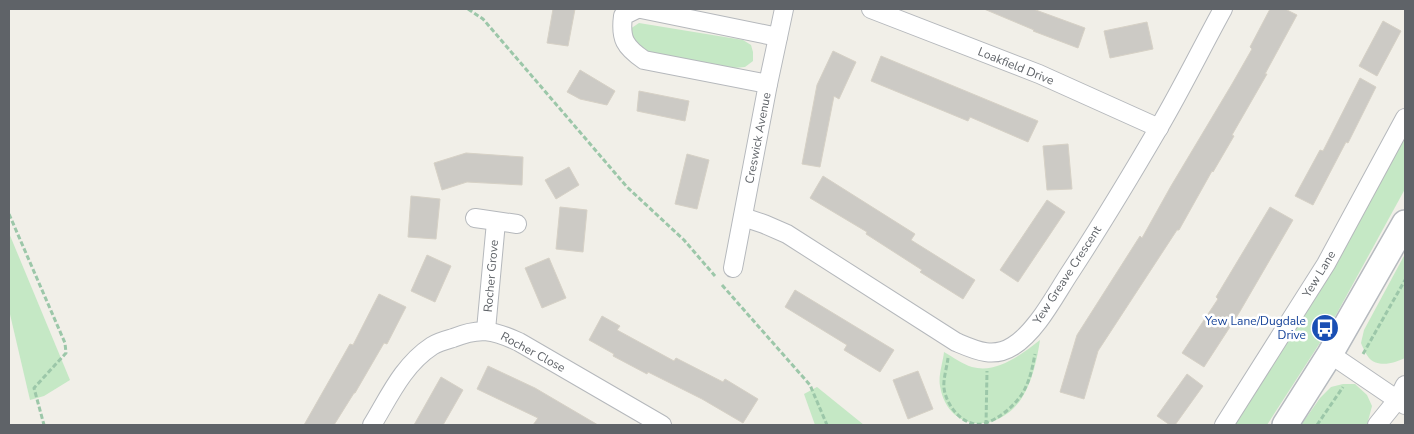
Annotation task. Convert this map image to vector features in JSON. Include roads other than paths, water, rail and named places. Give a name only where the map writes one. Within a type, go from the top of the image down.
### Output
[{"type":"main road","points":[[1286,425],[1330,354],[1405,223]]},
{"type":"street","points":[[637,9],[623,16],[621,32],[628,49],[644,60],[768,84]]},
{"type":"street","points":[[641,9],[778,36]]},
{"type":"street","name":"Creswick Avenue","points":[[733,268],[784,9]]},
{"type":"street","name":"Loakfield Drive","points":[[872,9],[1038,74],[1159,128]]},
{"type":"street","name":"Yew Greave Crescent","points":[[743,217],[787,234],[956,342],[974,350],[987,353],[1002,351],[1013,346],[1033,326],[1088,245],[1159,128],[1223,9]]},
{"type":"street","name":"Yew Lane","points":[[1224,425],[1326,264],[1405,118]]},
{"type":"street","name":"Rocher Grove","points":[[475,218],[517,224]]},
{"type":"street","name":"Rocher Grove","points":[[486,330],[496,222]]},
{"type":"street","name":"Rocher Close","points":[[372,425],[402,374],[417,358],[433,345],[462,334],[486,330],[503,334],[519,342],[662,425]]},
{"type":"street","points":[[1330,354],[1403,396],[1377,425]]},
{"type":"place","name":"Yew Lane/Dugdale Drive","points":[[1325,328]]}]
